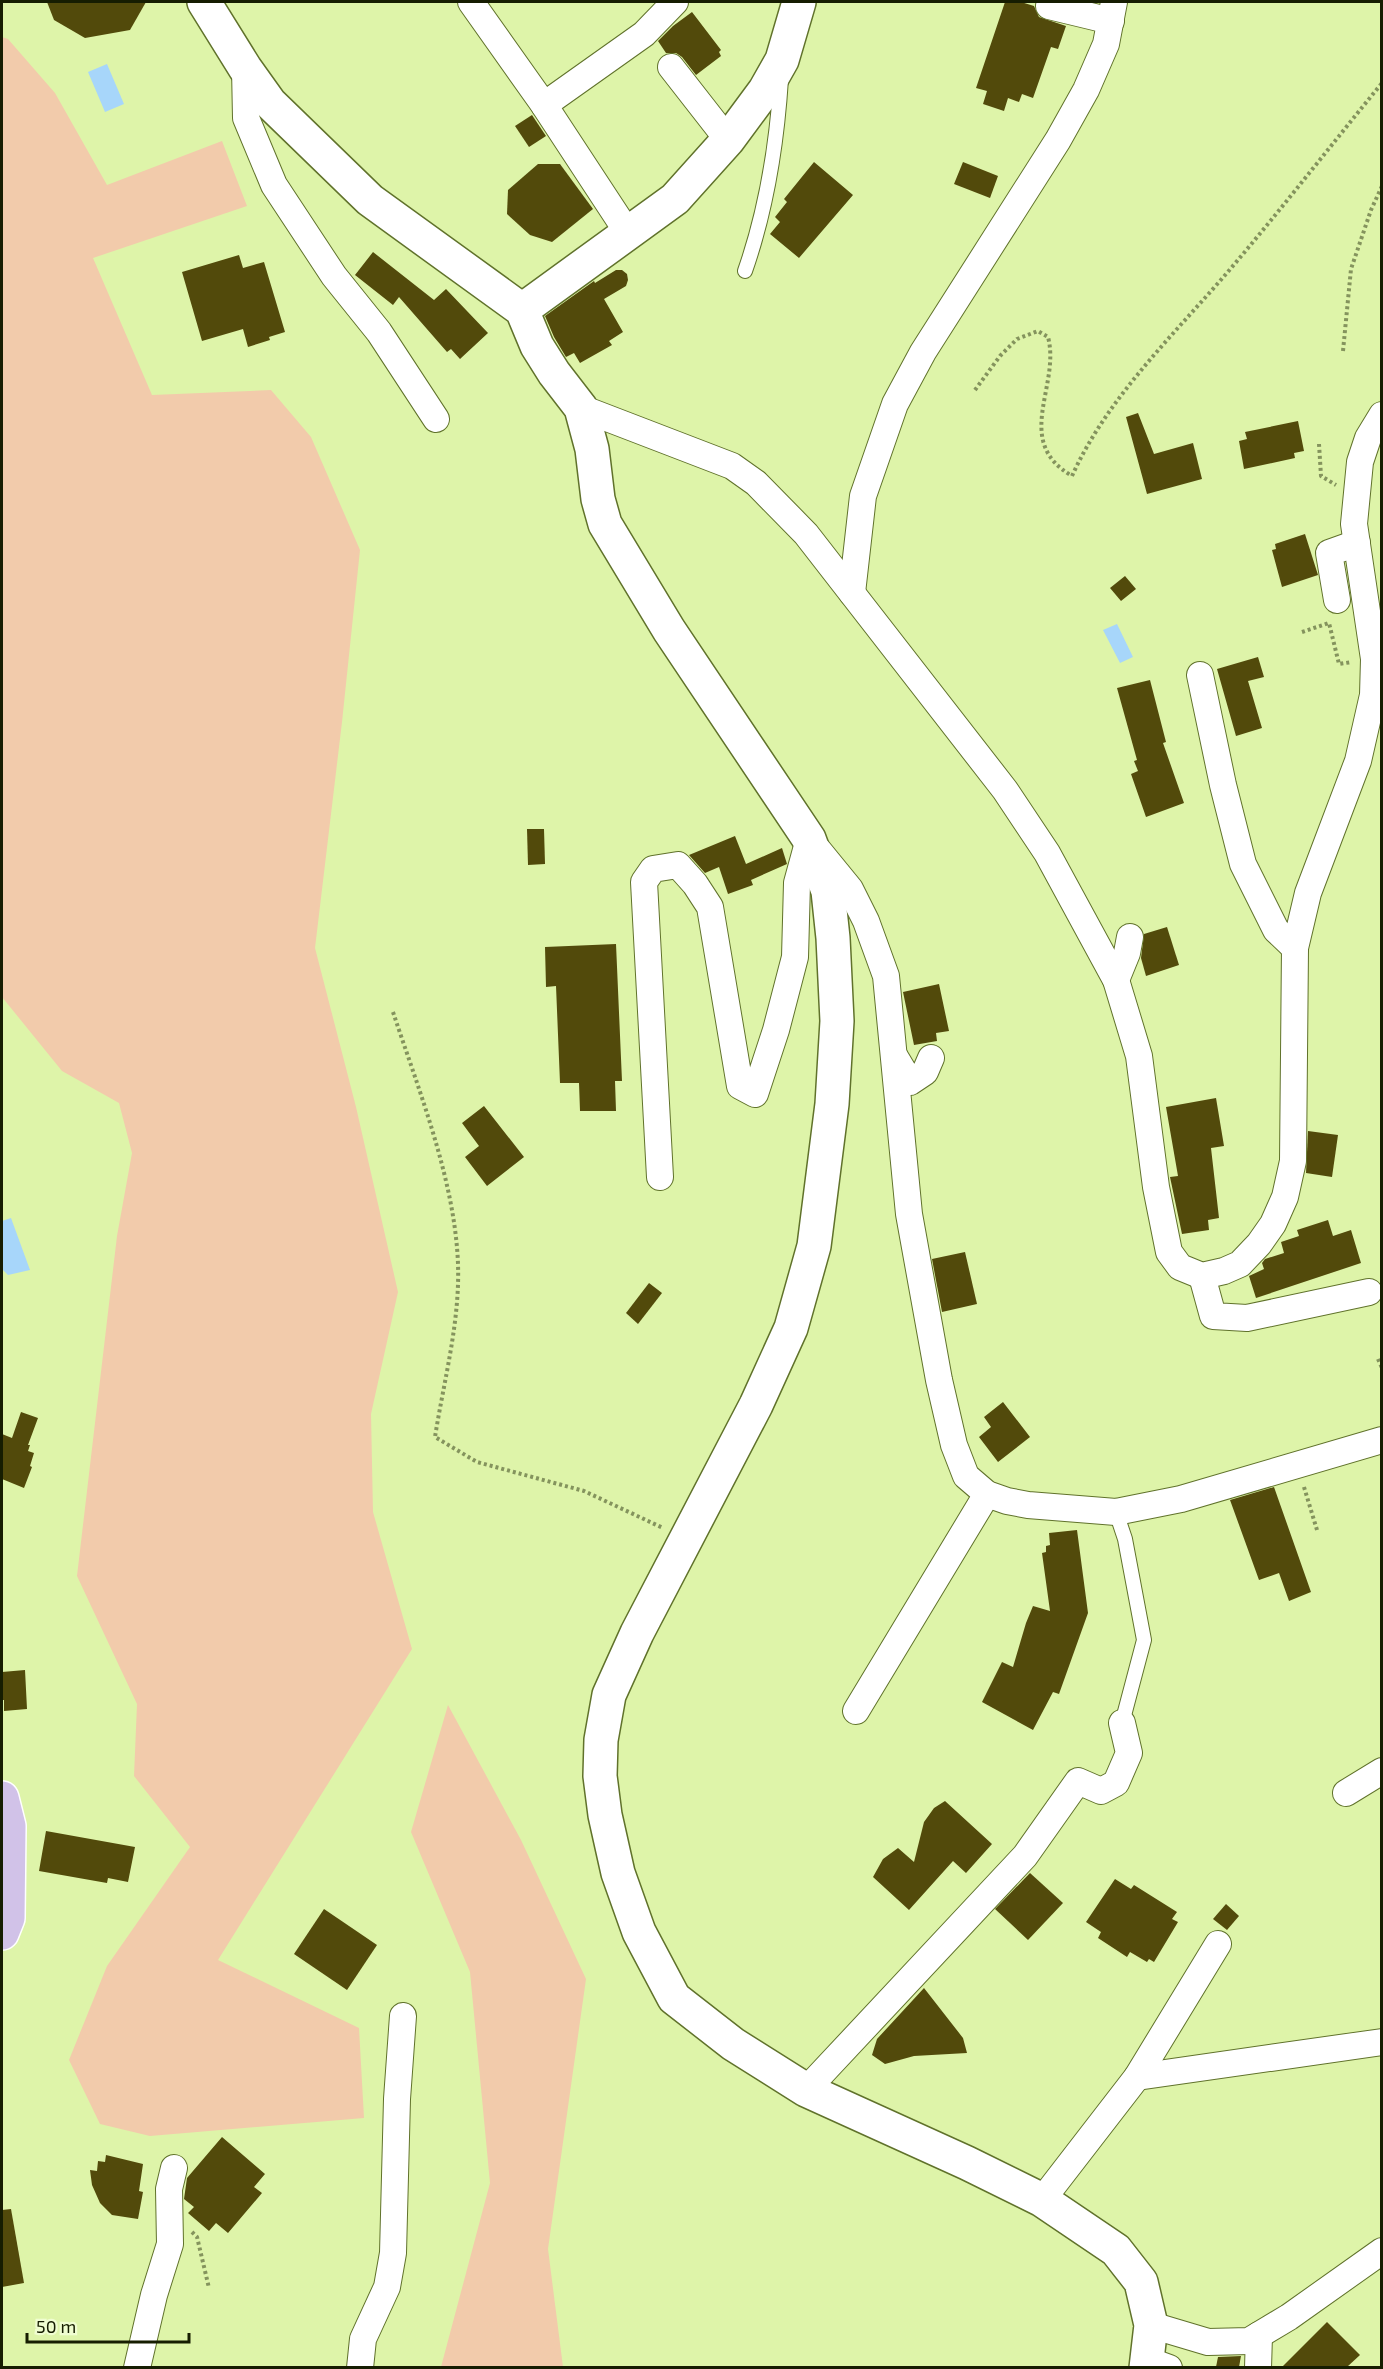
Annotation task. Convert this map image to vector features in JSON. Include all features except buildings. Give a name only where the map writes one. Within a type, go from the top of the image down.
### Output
[{"type":"main road","points":[[2,1798],[9,1826],[8,1918],[2,1933]]},
{"type":"street","points":[[204,2],[270,103],[370,200],[522,310],[537,346],[581,408],[592,449],[598,499],[605,524],[669,630],[809,839],[850,889],[866,921],[886,976],[909,1214],[939,1380],[954,1445],[966,1476],[987,1494],[1028,1505],[1116,1512],[1180,1499],[1297,1467],[1382,1440]]},
{"type":"street","points":[[471,2],[544,105],[628,233]]},
{"type":"street","points":[[544,105],[644,34],[675,2]]},
{"type":"street","points":[[522,310],[675,200],[728,140],[765,90],[782,60],[799,2]]},
{"type":"street","points":[[852,593],[863,496],[896,404],[923,352],[1086,90],[1106,44],[1112,11],[1049,6]]},
{"type":"street","points":[[671,67],[728,140]]},
{"type":"street","points":[[245,68],[246,118],[274,185],[334,276],[380,332],[436,419]]},
{"type":"street","points":[[581,408],[732,466],[756,483],[806,534],[1005,790],[1047,854],[1116,980],[1139,1056],[1156,1187],[1168,1252],[1180,1266],[1202,1275],[1224,1271],[1240,1264],[1259,1244],[1273,1224],[1285,1197],[1293,1161],[1295,948],[1308,893],[1358,761],[1373,695],[1374,658],[1354,524],[1360,462],[1368,438],[1382,415]]},
{"type":"street","points":[[1337,600],[1329,554],[1357,543]]},
{"type":"street","points":[[1200,675],[1223,785],[1243,864],[1276,930],[1295,948]]},
{"type":"street","points":[[660,1177],[644,882],[653,869],[678,865],[695,884],[710,907],[740,1086],[755,1094],[776,1030],[795,957],[797,883],[809,839]]},
{"type":"street","points":[[809,839],[828,891],[837,1021],[832,1104],[814,1246],[791,1328],[756,1405],[685,1538],[637,1633],[609,1695],[602,1740],[600,1776],[605,1815],[618,1874],[639,1932],[674,1998],[733,2044],[806,2090],[967,2163],[1042,2200],[1116,2250],[1141,2283],[1150,2325],[1154,2365]]},
{"type":"street","points":[[1116,980],[1127,953],[1130,937]]},
{"type":"street","points":[[894,1054],[910,1082],[924,1072],[931,1058]]},
{"type":"street","points":[[1202,1275],[1213,1316],[1247,1318],[1369,1292]]},
{"type":"street","points":[[856,1710],[987,1494]]},
{"type":"street","points":[[806,2090],[1025,1856],[1078,1781],[1101,1791],[1116,1783],[1129,1753],[1122,1723]]},
{"type":"street","points":[[1346,1793],[1382,1771]]},
{"type":"street","points":[[1042,2200],[1137,2077],[1218,1944]]},
{"type":"street","points":[[360,2367],[363,2339],[387,2287],[393,2253],[397,2099],[403,2016]]},
{"type":"street","points":[[1137,2077],[1382,2042]]},
{"type":"street","points":[[137,2367],[153,2295],[170,2244],[169,2188],[174,2168]]},
{"type":"street","points":[[1150,2325],[1208,2342],[1249,2341],[1289,2317],[1382,2251]]},
{"type":"street","points":[[1258,2367],[1259,2336]]},
{"type":"lane","points":[[745,271],[759,232],[779,108],[782,60]]},
{"type":"lane","points":[[1116,1512],[1125,1539],[1144,1641],[1122,1723]]},
{"type":"path","points":[[975,390],[1000,356],[1017,339],[1038,331],[1048,337],[1052,351],[1043,400],[1041,440],[1061,470],[1072,476],[1086,445],[1121,395],[1233,266],[1382,83]]},
{"type":"path","points":[[1342,351],[1351,269],[1371,210],[1382,186]]},
{"type":"path","points":[[1319,444],[1321,477],[1356,494]]},
{"type":"path","points":[[1302,632],[1329,623],[1339,664],[1374,658]]},
{"type":"path","points":[[393,1012],[426,1114],[454,1220],[458,1266],[456,1321],[435,1437],[477,1462],[584,1491],[685,1538]]},
{"type":"path","points":[[1378,1359],[1382,1368]]},
{"type":"path","points":[[1297,1467],[1317,1530]]},
{"type":"shaded area","points":[[2,37],[8,39],[55,93],[107,185],[222,141],[247,206],[93,258],[152,395],[271,390],[311,437],[360,550],[315,948],[356,1107],[398,1292],[371,1414],[373,1512],[412,1649],[218,1960],[359,2028],[364,2118],[150,2136],[100,2124],[69,2060],[107,1966],[190,1847],[134,1776],[137,1704],[77,1576],[117,1236],[132,1153],[119,1103],[62,1071],[2,997]]},
{"type":"shaded area","points":[[448,1705],[521,1840],[586,1979],[548,2249],[563,2367],[441,2367],[490,2183],[470,1972],[411,1832]]},
{"type":"water","points":[[107,64],[124,104],[105,112],[88,72]]},
{"type":"water","points":[[1117,624],[1133,657],[1120,663],[1103,630]]},
{"type":"water","points":[[11,1218],[30,1270],[8,1275],[2,1269],[2,1221]]}]
